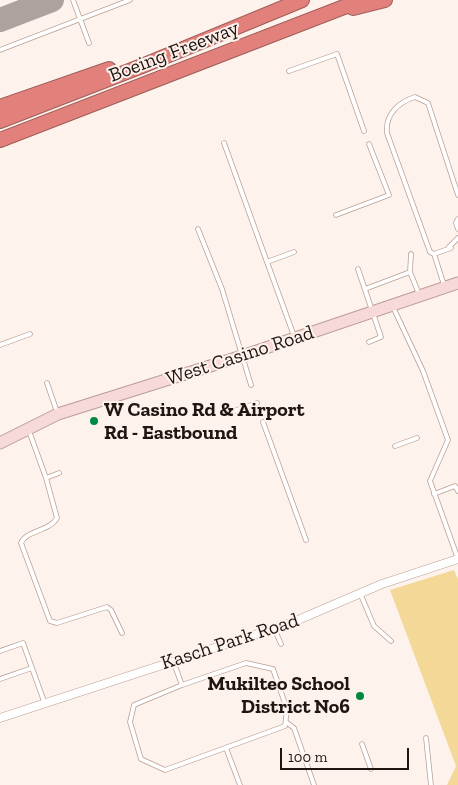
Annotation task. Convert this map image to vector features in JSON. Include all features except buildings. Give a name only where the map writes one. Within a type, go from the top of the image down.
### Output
[{"type":"highway","name":"Boeing Freeway","points":[[0,120],[142,66],[249,20],[302,0]]},
{"type":"highway","name":"Boeing Freeway","points":[[2,140],[362,0]]},
{"type":"highway","points":[[323,16],[385,0]]},
{"type":"highway","points":[[0,107],[249,20]]},
{"type":"street","name":"West Casino Road","points":[[0,443],[58,414],[242,356],[458,283]]},
{"type":"street","name":"West Casino Road","points":[[0,434],[25,430]]},
{"type":"street","name":"Kasch Park Road","points":[[0,718],[274,628],[360,594],[458,559]]},
{"type":"lane","points":[[73,0],[89,43]]},
{"type":"lane","points":[[0,50],[130,0]]},
{"type":"lane","points":[[290,71],[338,54],[364,131]]},
{"type":"lane","points":[[444,287],[434,254],[430,252],[386,133],[391,116],[401,103],[416,97],[428,103],[458,195]]},
{"type":"lane","points":[[224,143],[294,338]]},
{"type":"lane","points":[[336,215],[389,194],[369,144]]},
{"type":"lane","points":[[458,219],[456,223],[458,229]]},
{"type":"lane","points":[[198,229],[222,289],[251,385]]},
{"type":"lane","points":[[434,254],[449,248],[458,238]]},
{"type":"lane","points":[[267,262],[294,252]]},
{"type":"lane","points":[[411,254],[410,272],[419,296]]},
{"type":"lane","points":[[358,269],[381,337],[369,342]]},
{"type":"lane","points":[[365,290],[410,272]]},
{"type":"lane","points":[[392,305],[423,371],[448,440],[430,481],[458,559]]},
{"type":"lane","points":[[0,345],[30,334]]},
{"type":"lane","points":[[47,383],[58,414]]},
{"type":"lane","points":[[228,413],[257,402]]},
{"type":"lane","points":[[263,422],[306,540]]},
{"type":"lane","points":[[25,430],[46,478],[57,518],[54,524],[24,538],[22,544],[50,621],[57,624],[107,607],[112,610],[122,632]]},
{"type":"lane","points":[[395,446],[417,438]]},
{"type":"lane","points":[[46,478],[59,473]]},
{"type":"lane","points":[[434,494],[455,486],[458,491]]},
{"type":"lane","points":[[360,594],[374,626],[391,641]]},
{"type":"lane","points":[[274,628],[281,644]]},
{"type":"lane","points":[[0,651],[23,643],[45,704]]},
{"type":"lane","points":[[172,660],[182,685]]},
{"type":"lane","points":[[246,663],[273,668],[287,709],[286,722],[285,726],[165,770],[141,759],[130,722],[134,705],[182,685],[246,663]]},
{"type":"lane","points":[[0,679],[32,668]]},
{"type":"lane","points":[[286,722],[294,728],[314,785]]},
{"type":"lane","points":[[426,738],[431,785]]},
{"type":"lane","points":[[362,744],[371,769]]},
{"type":"lane","points":[[226,748],[240,785]]},
{"type":"shaded area","points":[[454,570],[458,579],[458,785],[447,785],[456,766],[390,590]]},
{"type":"taxiway","points":[[0,20],[52,0]]},
{"type":"place","name":"W Casino Rd & Airport Rd - Eastbound","points":[[94,421]]},
{"type":"place","name":"Mukilteo School District No6","points":[[360,696]]}]
